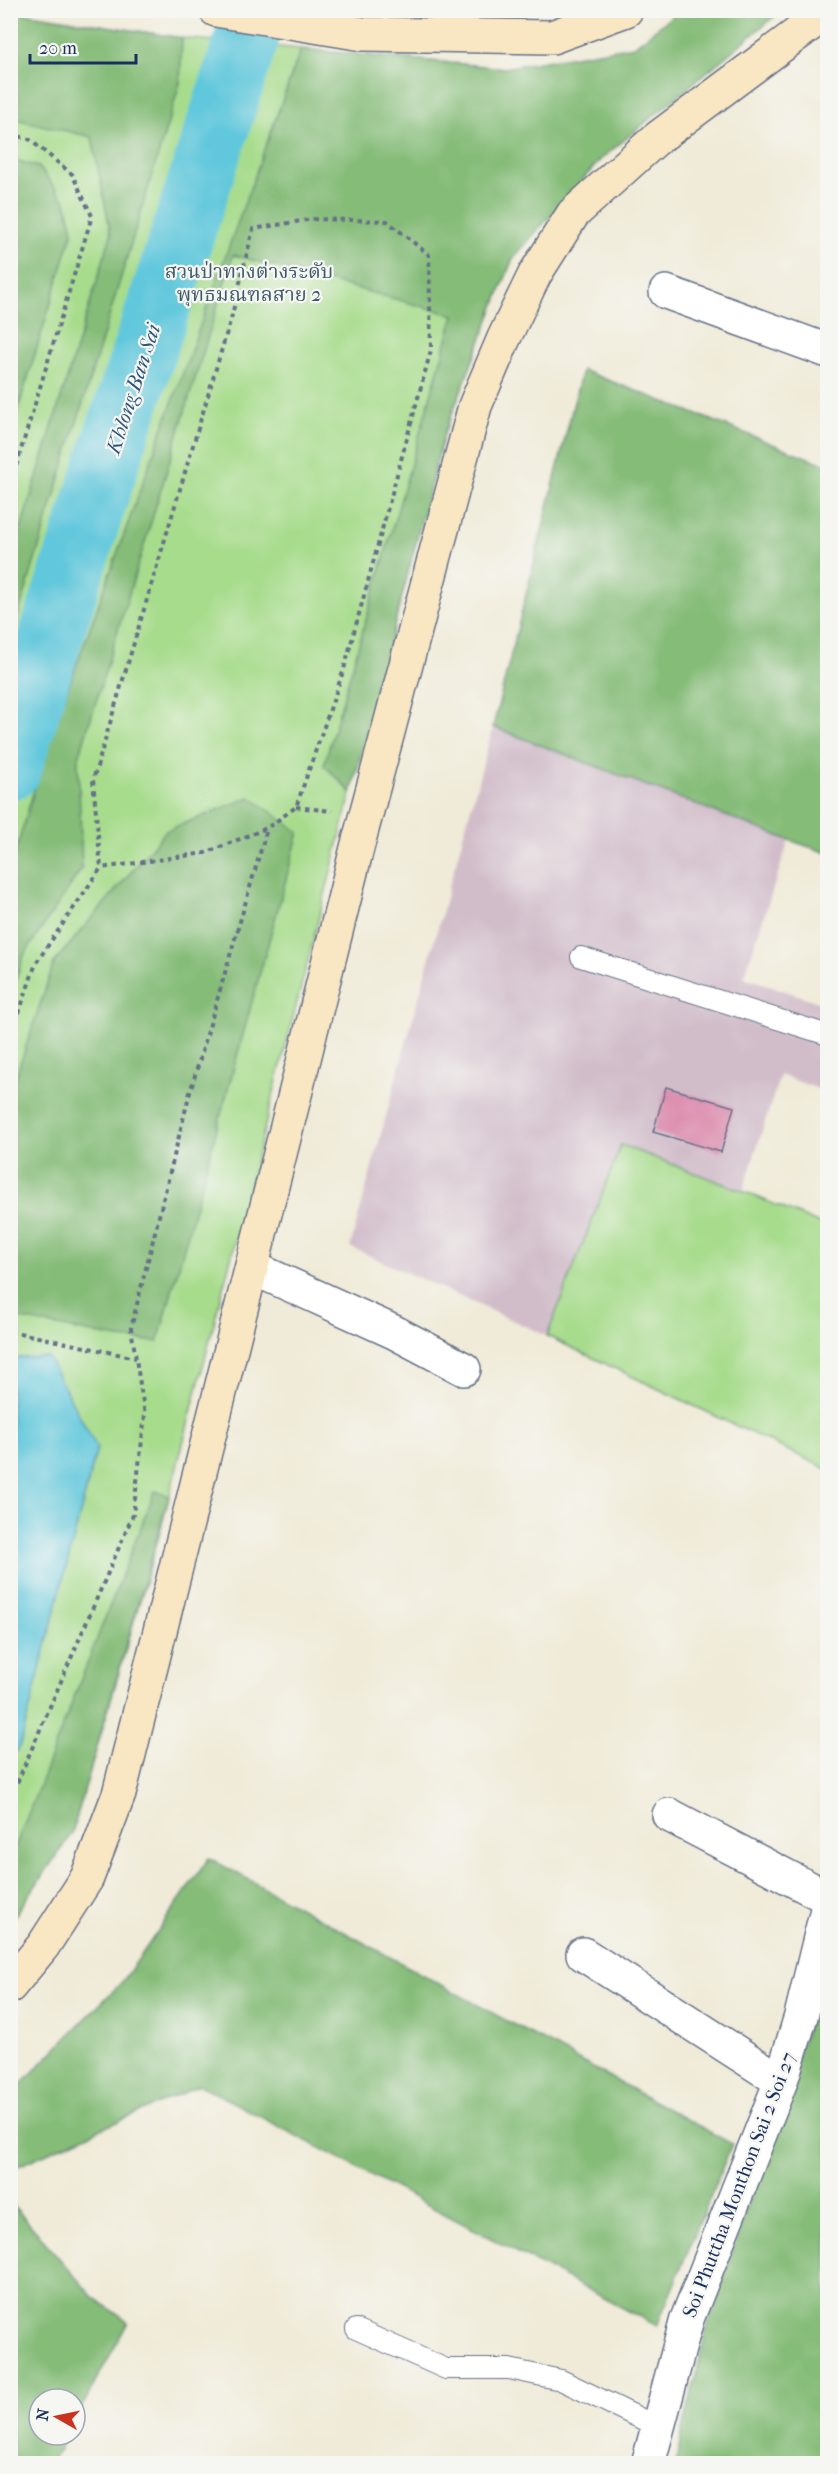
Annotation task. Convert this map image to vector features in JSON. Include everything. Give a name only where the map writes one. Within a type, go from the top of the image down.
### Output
[{"type":"main road","points":[[216,10],[363,34],[552,38],[626,10]]},
{"type":"main road","points":[[10,1986],[43,1946],[87,1878],[119,1794],[360,837],[475,406],[535,274],[573,214],[655,140],[828,10]]},
{"type":"street","points":[[666,292],[828,351]]},
{"type":"street","points":[[253,1268],[394,1332],[464,1369]]},
{"type":"street","points":[[669,1815],[828,1898]]},
{"type":"street","name":"Soi Phuttha Monthon Sai 2 Soi 27","points":[[648,2463],[687,2319],[781,2081],[801,2016],[828,1905]]},
{"type":"street","points":[[583,1954],[781,2081]]},
{"type":"lane","points":[[581,957],[828,1035]]},
{"type":"lane","points":[[356,2329],[446,2368],[508,2369],[561,2380],[658,2427]]},
{"type":"path","points":[[10,134],[29,139],[72,174],[92,216],[10,486]]},
{"type":"path","points":[[10,1039],[36,963],[101,868],[93,780],[232,315],[253,229],[312,219],[387,221],[429,255],[431,350],[344,669],[296,807],[267,828],[205,853],[101,868]]},
{"type":"path","points":[[10,1799],[133,1515],[145,1415],[131,1328],[189,1096],[267,828]]},
{"type":"path","points":[[10,1331],[136,1358]]},
{"type":"shaded area","points":[[493,727],[789,840],[744,977],[827,1005],[827,1092],[780,1075],[743,1191],[621,1145],[547,1336],[350,1247]]},
{"type":"green space","name":"สวนป่าทางต่างระดับ พุทธมณฑลสาย 2","points":[[11,11],[182,38],[581,75],[600,160],[513,258],[444,434],[159,1536],[72,1833],[11,1921]]},
{"type":"green space","points":[[11,11],[182,38],[180,83],[11,639],[11,561],[111,235],[92,137],[11,118]]},
{"type":"green space","points":[[679,11],[781,11],[600,160],[513,258],[444,434],[351,792],[324,765],[454,315],[233,255],[78,760],[82,868],[24,955],[11,995],[11,867],[49,740],[301,49],[504,68],[634,46]]},
{"type":"green space","points":[[11,159],[39,167],[66,202],[73,231],[11,432]]},
{"type":"green space","points":[[582,370],[827,465],[827,853],[493,727]]},
{"type":"green space","points":[[250,797],[299,832],[158,1342],[118,1338],[11,1317],[11,1091],[54,963],[166,831]]},
{"type":"green space","points":[[621,1145],[743,1191],[827,1227],[827,1469],[547,1336]]},
{"type":"green space","points":[[155,1491],[169,1496],[72,1833],[11,1921],[11,1852],[16,1845]]},
{"type":"green space","points":[[209,1858],[732,2144],[657,2326],[200,2085],[11,2169],[11,2094],[123,1981]]},
{"type":"green space","points":[[827,1967],[827,2463],[675,2464],[707,2327]]},
{"type":"green space","points":[[11,2203],[93,2297],[128,2322],[87,2398],[87,2387],[27,2387],[27,2447],[60,2447],[51,2463],[11,2463]]},
{"type":"water","points":[[48,1357],[97,1448],[21,1743],[11,1760],[11,1358]]},
{"type":"building","points":[[666,1087],[734,1107],[721,1152],[653,1132]]},
{"type":"waterway","name":"Khlong Ban Sai","points":[[10,768],[54,626],[256,10]]}]
